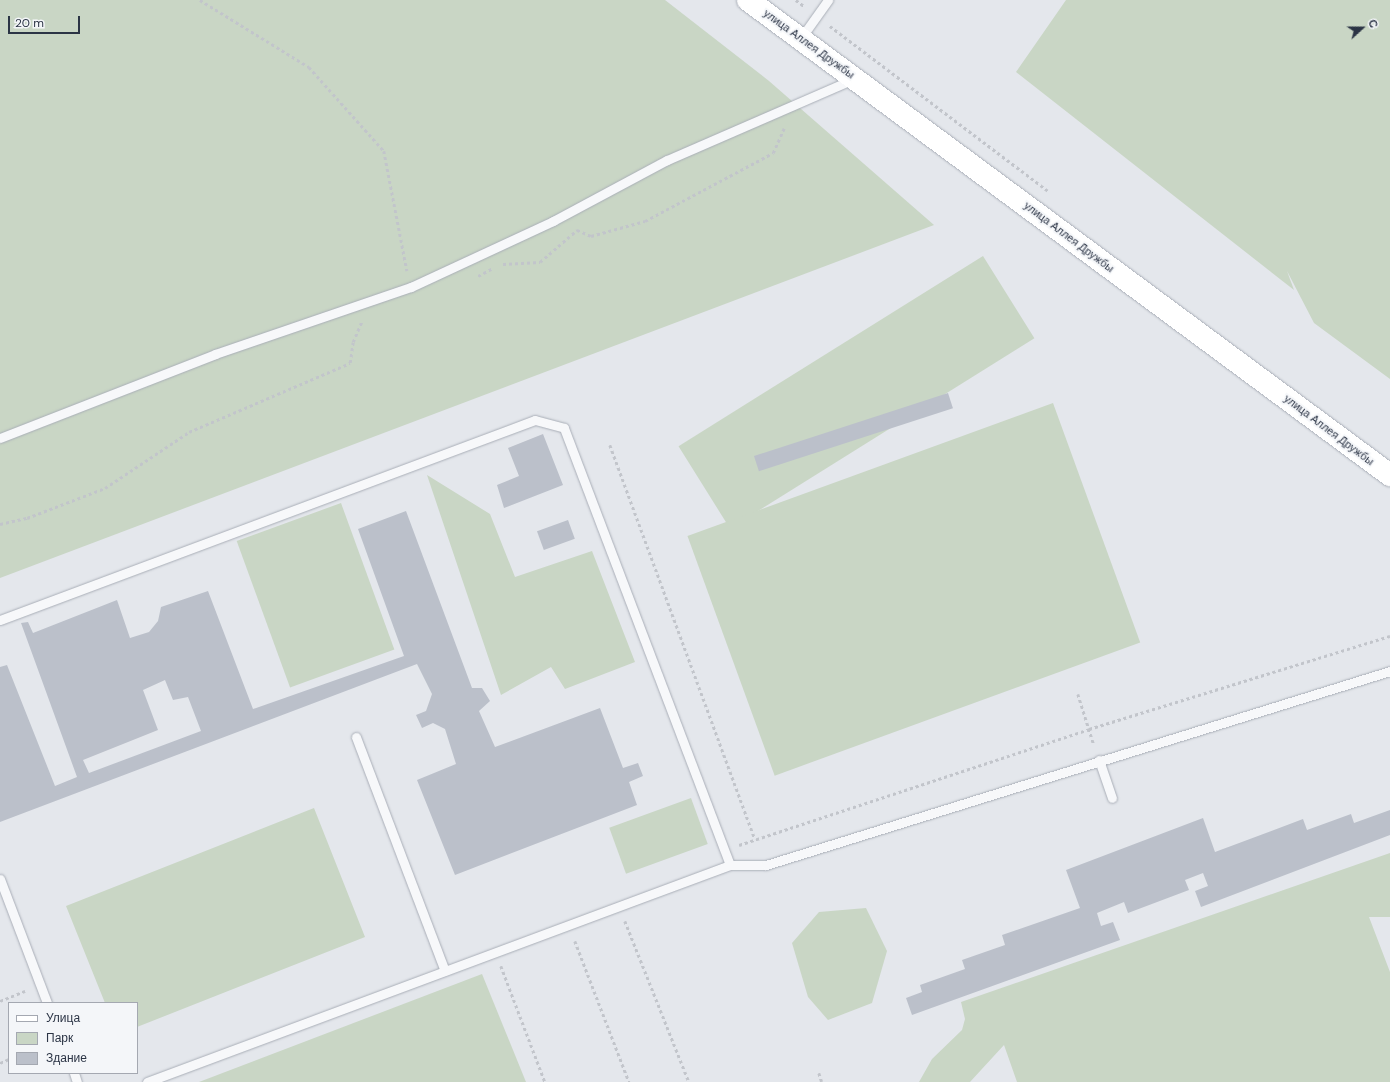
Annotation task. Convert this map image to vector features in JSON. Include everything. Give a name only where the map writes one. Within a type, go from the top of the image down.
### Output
[{"type":"main road","name":"улица Аллея Дружбы","points":[[748,0],[856,78],[1390,475]]},
{"type":"lane","points":[[801,38],[828,0]]},
{"type":"lane","points":[[0,438],[215,354],[411,287],[553,221],[667,160],[856,78]]},
{"type":"lane","points":[[0,620],[535,420],[564,428],[730,865]]},
{"type":"lane","points":[[148,1082],[730,865],[766,865],[1099,760],[1390,671]]},
{"type":"lane","points":[[356,737],[445,971]]},
{"type":"lane","points":[[1099,760],[1112,798]]},
{"type":"lane","points":[[0,878],[47,1002]]},
{"type":"path","points":[[200,0],[309,67],[384,151],[411,287]]},
{"type":"path","points":[[553,221],[591,236],[645,221],[773,153],[791,106]]},
{"type":"path","points":[[0,524],[27,518],[105,488],[188,432],[350,363],[353,342],[364,317]]},
{"type":"path","points":[[610,445],[755,839]]},
{"type":"path","points":[[724,850],[1089,729],[1390,636]]},
{"type":"path","points":[[1078,694],[1099,760]]},
{"type":"path","points":[[620,906],[689,1082]]},
{"type":"path","points":[[569,925],[629,1082]]},
{"type":"path","points":[[496,952],[545,1082]]},
{"type":"path","points":[[0,1001],[40,984]]},
{"type":"path","points":[[819,1073],[822,1082]]},
{"type":"green space","points":[[0,0],[665,0],[769,81],[934,225],[0,578]]},
{"type":"green space","points":[[1066,0],[1390,0],[1390,379],[1314,323],[1287,271],[1294,290],[1016,72]]},
{"type":"green space","points":[[983,256],[1034,338],[730,529],[679,446]]},
{"type":"green space","points":[[1053,403],[1140,643],[775,776],[687,536]]},
{"type":"green space","points":[[427,475],[490,514],[515,577],[592,551],[635,662],[565,689],[551,667],[501,695]]},
{"type":"green space","points":[[341,503],[394,650],[290,688],[237,541]]},
{"type":"green space","points":[[691,798],[708,844],[626,874],[609,828]]},
{"type":"green space","points":[[314,808],[365,937],[138,1027],[138,1002],[105,1002],[66,906]]},
{"type":"green space","points":[[1390,853],[1390,917],[1369,917],[1390,972],[1390,1082],[1017,1082],[1004,1045],[970,1082],[919,1082],[932,1059],[962,1030],[965,1019],[961,1002]]},
{"type":"green space","points":[[866,908],[887,951],[872,1003],[828,1020],[808,997],[792,943],[819,912]]},
{"type":"green space","points":[[482,974],[526,1082],[199,1082]]},
{"type":"building","points":[[948,393],[953,408],[759,471],[754,456]]},
{"type":"building","points":[[543,434],[563,485],[504,508],[497,485],[519,476],[508,448]]},
{"type":"building","points":[[406,511],[472,688],[482,688],[490,701],[479,711],[495,747],[600,708],[623,768],[638,763],[643,776],[629,782],[637,805],[455,875],[417,780],[456,764],[445,729],[433,723],[422,728],[416,715],[426,711],[432,694],[417,664],[0,822],[0,667],[7,665],[55,786],[77,777],[21,623],[28,622],[33,633],[117,600],[130,638],[149,632],[158,621],[161,607],[208,591],[253,709],[404,656],[358,529]],"holes":[[[165,680],[173,700],[188,697],[201,731],[89,773],[83,760],[158,730],[143,690]]]},
{"type":"building","points":[[568,520],[575,539],[544,550],[537,531]]},
{"type":"building","points":[[1390,810],[1390,835],[1201,907],[1195,891],[1208,886],[1203,873],[1185,880],[1189,890],[1128,913],[1124,902],[1097,913],[1101,926],[1113,922],[1120,940],[912,1015],[906,998],[922,992],[920,985],[965,969],[962,960],[1005,945],[1002,935],[1080,908],[1066,870],[1203,818],[1215,852],[1303,819],[1307,830],[1351,814],[1354,823]]}]
